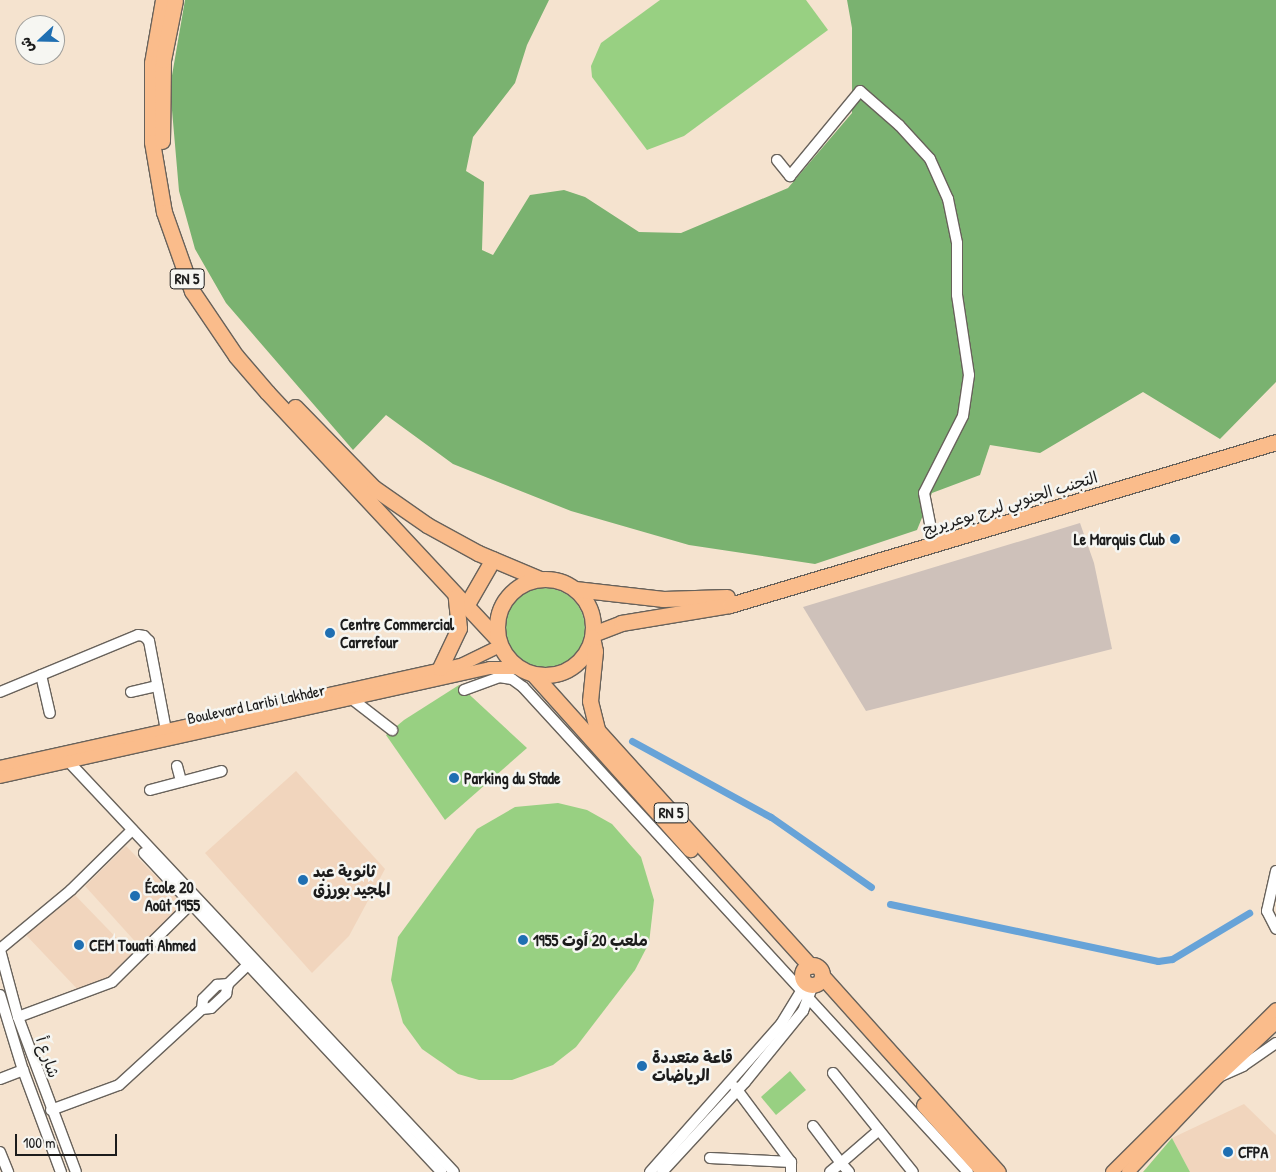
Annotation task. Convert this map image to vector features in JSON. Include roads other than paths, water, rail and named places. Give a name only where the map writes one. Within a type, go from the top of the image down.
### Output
[{"type":"highway","name":"RN 5","points":[[163,0],[152,63],[150,111],[154,159],[164,212],[181,266],[207,316],[236,356],[370,493],[493,559],[540,579]]},
{"type":"highway","name":"RN 5","points":[[175,0],[163,60],[162,139],[165,172],[173,210],[192,267],[241,348],[370,493],[412,551],[499,643]]},
{"type":"highway","name":"التجنب الجنوبي لبرج بوعريريج","points":[[593,636],[621,623],[730,605],[754,596],[1276,442]]},
{"type":"highway","points":[[440,668],[459,628],[460,601],[493,559]]},
{"type":"highway","points":[[540,579],[560,581],[575,589],[591,613],[593,636],[586,654],[569,670],[552,676],[527,672],[499,643],[498,618],[507,597],[519,586],[540,579]]},
{"type":"highway","name":"التجنب الجنوبي لبرج بوعريريج","points":[[575,589],[663,599],[754,596]]},
{"type":"highway","name":"RN 5","points":[[593,636],[596,651],[590,701],[597,730],[810,982],[998,1172]]},
{"type":"highway","name":"RN 5","points":[[527,672],[984,1172]]},
{"type":"highway","points":[[523,687],[527,672]]},
{"type":"main road","name":"Boulevard Laribi Lakhder","points":[[0,767],[64,760],[351,694],[440,668],[475,660],[499,643]]},
{"type":"main road","name":"Boulevard Laribi Lakhder","points":[[0,777],[166,730],[494,667],[527,672]]},
{"type":"main road","points":[[1112,1172],[1276,1009]]},
{"type":"main road","points":[[1128,1172],[1218,1077],[1276,1023]]},
{"type":"street","points":[[777,160],[790,176],[860,90],[899,124],[930,159],[948,199],[957,243],[957,295],[969,375],[963,416],[924,493],[934,544]]},
{"type":"street","points":[[1252,449],[1276,435]]},
{"type":"street","points":[[1252,449],[1276,447]]},
{"type":"street","points":[[0,692],[138,635],[148,641],[166,730]]},
{"type":"street","points":[[41,675],[50,714]]},
{"type":"street","points":[[464,690],[499,677],[512,679],[523,687],[810,982],[968,1172]]},
{"type":"street","points":[[131,692],[157,686]]},
{"type":"street","points":[[351,694],[392,730]]},
{"type":"street","points":[[64,760],[251,962],[441,1172]]},
{"type":"street","points":[[177,766],[181,781]]},
{"type":"street","points":[[150,790],[222,771]]},
{"type":"street","points":[[0,949],[71,890],[130,832]]},
{"type":"street","points":[[1276,871],[1267,911],[1276,929]]},
{"type":"street","points":[[18,1017],[112,982],[194,900]]},
{"type":"street","name":"شارع أ","points":[[0,949],[18,1017],[51,1110],[76,1172]]},
{"type":"street","points":[[51,1110],[119,1085],[202,1009],[203,999],[217,985],[228,984],[251,962]]},
{"type":"street","points":[[251,962],[454,1172]]},
{"type":"street","points":[[650,1172],[734,1086],[803,1011],[810,982]]},
{"type":"street","name":"شارع أ","points":[[0,994],[23,1070],[61,1172]]},
{"type":"street","points":[[1218,1077],[1243,1066],[1276,1043]]},
{"type":"street","points":[[0,1079],[23,1070]]},
{"type":"street","points":[[833,1074],[912,1172]]},
{"type":"street","points":[[734,1086],[791,1167]]},
{"type":"street","points":[[662,1172],[734,1086]]},
{"type":"street","points":[[813,1126],[849,1172]]},
{"type":"street","points":[[830,1172],[879,1130]]},
{"type":"street","points":[[0,1152],[8,1172]]},
{"type":"street","points":[[710,1158],[791,1167]]},
{"type":"waterway","points":[[632,741],[771,817],[871,887]]},
{"type":"waterway","points":[[890,904],[1158,961],[1172,959],[1249,913]]},
{"type":"place","name":"Le Marquis Club","points":[[1175,539]]},
{"type":"place","name":"Centre Commercial Carrefour","points":[[330,633]]},
{"type":"place","name":"Parking du Stade","points":[[454,778]]},
{"type":"place","name":"ثانوية عبد المجيد بورزق","points":[[303,880]]},
{"type":"place","name":"École 20 Août 1955","points":[[135,896]]},
{"type":"place","name":"ملعب 20 أوت 1955","points":[[523,940]]},
{"type":"place","name":"CEM Touati Ahmed","points":[[79,945]]},
{"type":"place","name":"قاعة متعددة الرياضات","points":[[642,1066]]},
{"type":"place","name":"CFPA","points":[[1228,1152]]}]
